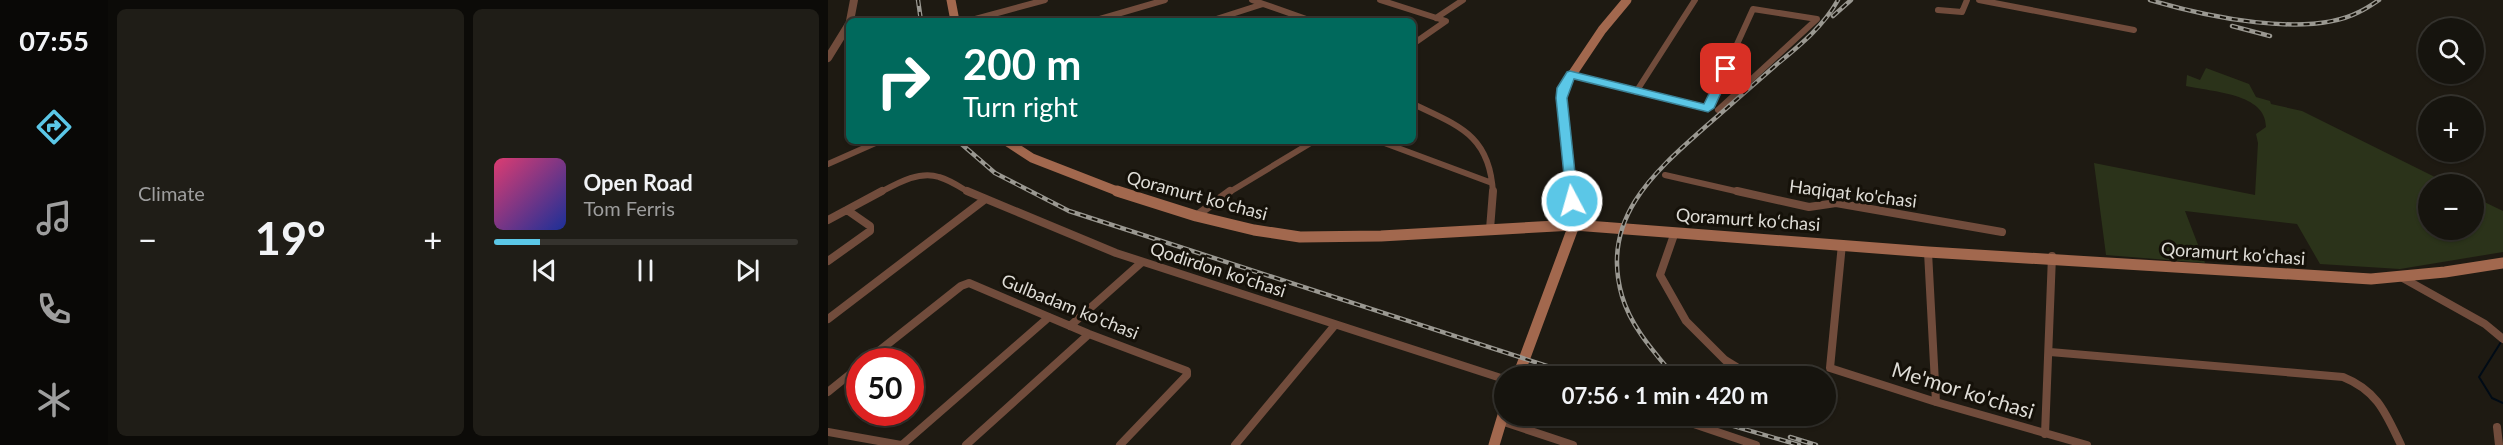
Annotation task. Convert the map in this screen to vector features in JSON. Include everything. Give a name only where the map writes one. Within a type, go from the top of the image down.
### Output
[{"type":"main road","points":[[949,0],[952,18]]},
{"type":"main road","points":[[1522,366],[1574,223],[1561,98],[1563,88],[1570,75],[1627,0]]},
{"type":"main road","name":"Qoramurt koʻchasi","points":[[1011,144],[1059,171],[1198,215],[1254,230],[1310,237],[1574,223],[1674,226],[2315,277],[2371,279],[2503,261]]},
{"type":"main road","name":"Qoramurt koʻchasi","points":[[1016,144],[1036,157],[1097,182],[1198,215]]},
{"type":"main road","name":"Qoramurt koʻchasi","points":[[1574,223],[1928,252],[2052,257]]},
{"type":"main road","points":[[1494,445],[1500,426]]},
{"type":"street","points":[[851,18],[854,0]]},
{"type":"street","points":[[979,18],[1046,0]]},
{"type":"street","points":[[1103,18],[1165,0]]},
{"type":"street","points":[[1252,0],[1303,18]]},
{"type":"street","points":[[1380,0],[1446,21],[1416,42]]},
{"type":"street","points":[[1436,18],[1463,0]]},
{"type":"street","points":[[1636,92],[1695,0]]},
{"type":"street","points":[[1938,10],[1962,12],[1967,0]]},
{"type":"street","points":[[1978,0],[2134,30]]},
{"type":"street","points":[[1219,18],[1263,4]]},
{"type":"street","points":[[1570,75],[1708,108],[1753,9],[1817,19],[1718,110]]},
{"type":"street","points":[[828,58],[846,29]]},
{"type":"street","points":[[1416,106],[1475,137],[1487,159],[1492,183],[1491,227]]},
{"type":"street","points":[[828,164],[873,144]]},
{"type":"street","points":[[1198,215],[1240,184],[1309,144]]},
{"type":"street","points":[[1387,144],[1492,183]]},
{"type":"street","name":"Qodirdon ko'chasi","points":[[847,210],[899,182],[928,175],[945,179],[984,200],[1142,262],[1494,376]]},
{"type":"street","name":"Haqiqat ko'chasi","points":[[1665,175],[1809,207],[1836,203],[2002,232]]},
{"type":"street","points":[[828,319],[984,200]]},
{"type":"street","points":[[828,220],[847,210],[870,226],[870,231],[828,261]]},
{"type":"street","points":[[1675,232],[1660,275],[1686,321],[1725,360],[1735,366]]},
{"type":"street","name":"Me'mor ko'chasi","points":[[1842,244],[1830,368],[1936,402],[2086,445]]},
{"type":"street","points":[[1928,252],[1936,402]]},
{"type":"street","points":[[2045,434],[2052,257]]},
{"type":"street","points":[[1070,326],[1142,262]]},
{"type":"street","points":[[2400,276],[2485,324],[2503,339]]},
{"type":"street","name":"Gulbadam ko'chasi","points":[[882,348],[964,284],[969,283],[1089,334],[1188,372],[1120,445]]},
{"type":"street","points":[[828,432],[902,445],[1049,317]]},
{"type":"street","points":[[1235,445],[1335,325]]},
{"type":"street","points":[[966,445],[1089,334]]},
{"type":"street","points":[[2050,352],[2343,377],[2363,385],[2378,398],[2401,445]]},
{"type":"street","points":[[828,392],[846,377]]},
{"type":"street","points":[[1526,426],[1573,445]]},
{"type":"street","points":[[1700,426],[1756,445]]},
{"type":"street","points":[[2497,427],[2499,445]]},
{"type":"green space","points":[[2206,68],[2249,84],[2256,97],[2270,101],[2271,104],[2302,111],[2429,174],[2418,174],[2418,240],[2484,240],[2484,202],[2503,211],[2503,252],[2400,269],[2320,264],[2297,224],[2185,211],[2205,263],[2106,255],[2094,163],[2255,195],[2258,143],[2256,134],[2266,127],[2264,116],[2257,107],[2236,96],[2186,86],[2187,75],[2200,80]]},
{"type":"waterway","points":[[2501,342],[2479,377],[2492,398],[2503,403]]},
{"type":"railway","points":[[918,0],[921,18]]},
{"type":"railway","points":[[1666,366],[1637,329],[1622,296],[1617,269],[1618,244],[1625,222],[1635,201],[1666,163],[1810,36],[1838,0]]},
{"type":"railway","points":[[1833,16],[1851,0]]},
{"type":"railway","points":[[2150,0],[2226,18],[2284,24],[2312,24],[2337,20],[2362,11],[2379,0]]},
{"type":"railway","points":[[2232,26],[2270,36]]},
{"type":"railway","points":[[961,144],[995,173],[1069,211],[1547,366]]},
{"type":"railway","points":[[1733,426],[1799,445]]},
{"type":"railway","points":[[1790,437],[1816,445]]},
{"type":"route","points":[[1572,201],[1561,98],[1570,75],[1708,108],[1726,69]]}]
